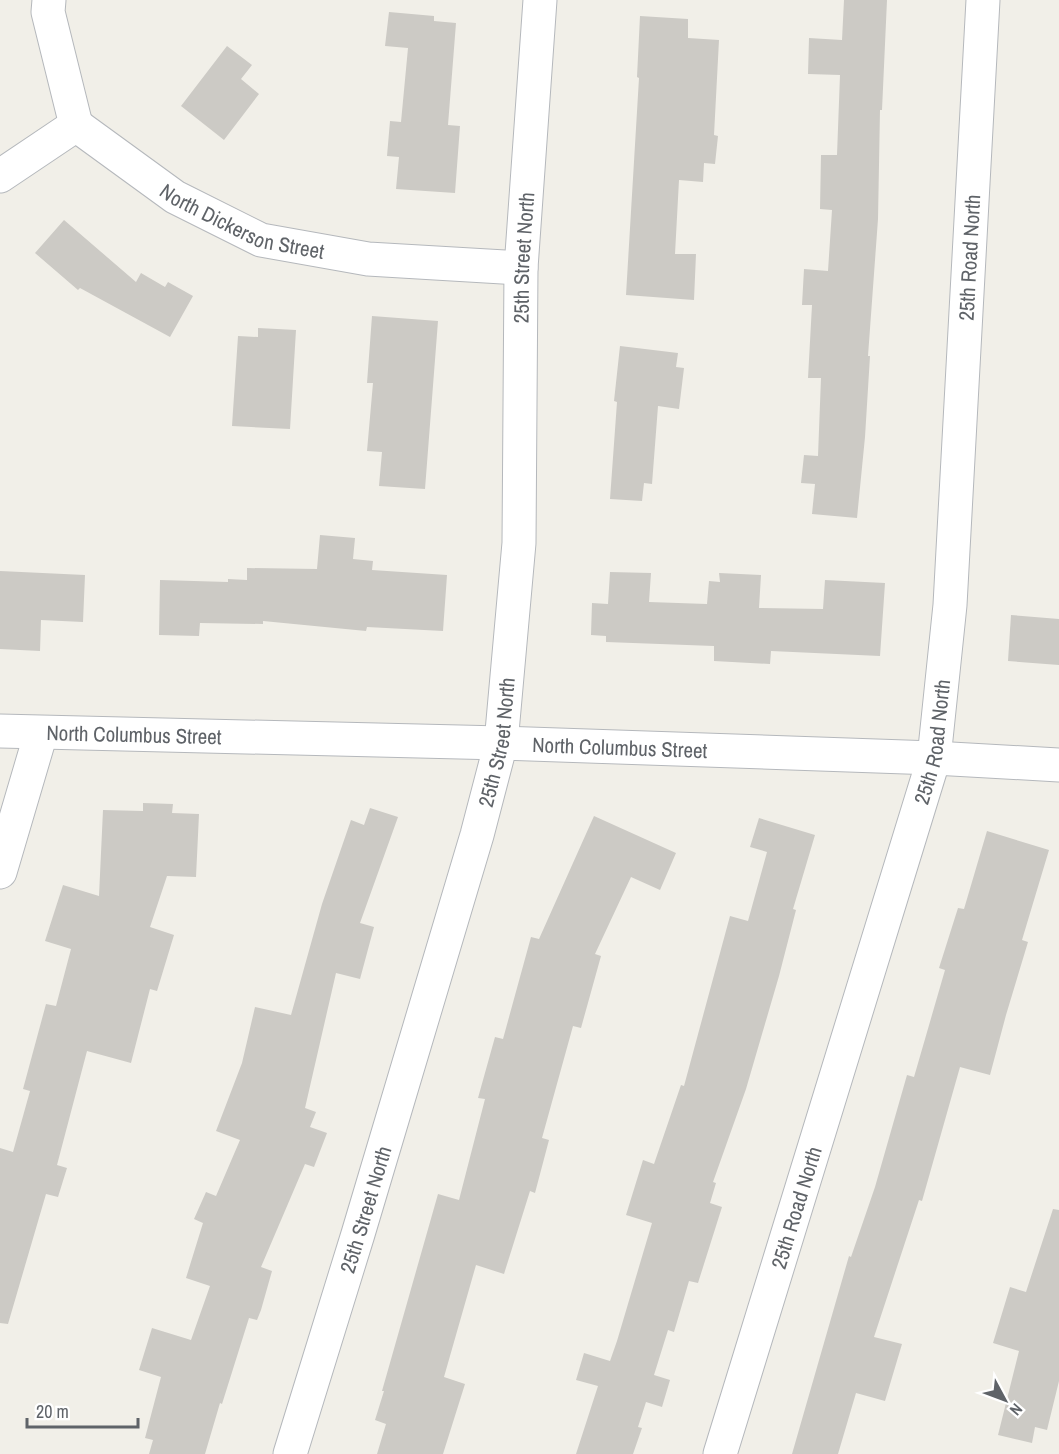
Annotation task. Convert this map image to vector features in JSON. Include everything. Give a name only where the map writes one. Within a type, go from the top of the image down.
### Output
[{"type":"street","points":[[0,176],[76,125],[48,12],[49,0]]},
{"type":"street","name":"25th Street North","points":[[290,1454],[477,835],[501,743],[519,543],[521,268],[540,0]]},
{"type":"street","name":"25th Road North","points":[[720,1454],[934,758],[950,605],[983,0]]},
{"type":"street","name":"North Dickerson Street","points":[[76,125],[175,196],[261,240],[368,259],[521,268]]},
{"type":"street","name":"North Columbus Street","points":[[0,731],[501,743],[934,758],[1059,765]]},
{"type":"street","points":[[0,872],[41,733]]},
{"type":"building","points":[[844,0],[887,0],[882,110],[880,110],[878,219],[868,356],[870,356],[865,437],[857,518],[812,514],[815,484],[801,483],[804,455],[818,456],[821,378],[808,378],[812,305],[802,305],[804,269],[828,271],[832,210],[820,209],[821,155],[837,155],[840,75],[808,74],[809,38],[842,40]]},
{"type":"building","points":[[389,12],[434,16],[434,21],[456,23],[448,125],[460,126],[455,193],[396,189],[399,157],[387,156],[390,121],[401,122],[408,48],[385,46]]},
{"type":"building","points":[[640,16],[688,19],[688,38],[719,40],[714,135],[718,136],[715,164],[704,163],[703,182],[679,180],[675,254],[696,254],[694,300],[626,295],[639,78],[637,77]]},
{"type":"building","points":[[227,46],[252,65],[241,79],[259,94],[224,140],[181,106]]},
{"type":"building","points":[[64,220],[136,282],[141,273],[165,287],[168,282],[193,296],[170,337],[80,288],[78,290],[35,253]]},
{"type":"building","points":[[372,316],[438,321],[425,489],[379,486],[382,452],[367,451],[373,383],[367,383]]},
{"type":"building","points":[[258,328],[296,330],[290,429],[232,426],[238,336],[258,337]]},
{"type":"building","points":[[620,346],[678,353],[676,367],[684,368],[679,409],[658,406],[652,484],[644,483],[642,501],[610,499],[617,402],[614,401]]},
{"type":"building","points":[[320,535],[355,538],[353,559],[373,561],[372,570],[447,575],[443,631],[367,627],[366,631],[263,621],[263,624],[200,623],[199,636],[159,635],[160,580],[228,582],[228,579],[247,580],[247,568],[317,569]]},
{"type":"building","points":[[0,571],[85,575],[83,622],[41,620],[40,651],[0,649]]},
{"type":"building","points":[[610,572],[651,573],[649,602],[707,604],[709,581],[720,582],[719,573],[761,575],[759,608],[823,609],[825,580],[885,583],[880,656],[771,651],[770,664],[714,661],[714,646],[606,642],[606,636],[591,635],[592,603],[608,604]]},
{"type":"building","points":[[1011,615],[1059,619],[1059,665],[1008,661]]},
{"type":"building","points":[[143,803],[173,804],[172,813],[199,814],[196,877],[167,876],[150,927],[174,935],[157,991],[150,989],[131,1063],[87,1051],[57,1165],[67,1168],[58,1197],[46,1194],[8,1324],[0,1323],[0,1148],[13,1152],[30,1091],[23,1089],[46,1004],[56,1006],[71,949],[45,941],[63,885],[99,896],[103,810],[143,811]]},
{"type":"building","points":[[370,808],[398,817],[360,923],[374,927],[360,979],[336,973],[305,1108],[316,1112],[310,1127],[327,1133],[314,1167],[305,1164],[261,1267],[272,1271],[261,1310],[257,1320],[249,1318],[205,1454],[149,1454],[153,1440],[145,1438],[161,1377],[139,1370],[152,1328],[191,1340],[210,1286],[186,1278],[203,1223],[194,1219],[206,1192],[216,1196],[240,1140],[216,1131],[242,1063],[255,1007],[291,1015],[322,904],[351,820],[364,825]]},
{"type":"building","points":[[594,816],[676,853],[660,890],[631,877],[595,954],[601,956],[581,1028],[573,1026],[542,1138],[549,1140],[535,1193],[530,1191],[504,1274],[476,1265],[444,1377],[465,1384],[443,1454],[377,1454],[386,1424],[375,1420],[438,1194],[459,1200],[485,1099],[478,1098],[495,1037],[503,1039],[531,937],[539,939]]},
{"type":"building","points":[[759,818],[815,835],[793,909],[796,910],[779,976],[746,1089],[713,1182],[716,1183],[710,1203],[722,1207],[698,1283],[689,1281],[674,1332],[668,1330],[654,1375],[670,1380],[662,1407],[646,1402],[638,1427],[642,1428],[633,1454],[576,1454],[598,1386],[576,1380],[584,1353],[610,1361],[617,1341],[652,1223],[626,1215],[643,1160],[654,1164],[681,1085],[684,1086],[730,916],[748,921],[767,852],[750,847]]},
{"type":"building","points":[[987,831],[1049,850],[1022,940],[1028,942],[990,1075],[960,1067],[922,1201],[919,1200],[874,1337],[902,1344],[885,1401],[856,1393],[838,1454],[792,1454],[849,1256],[851,1257],[875,1187],[907,1075],[914,1077],[945,970],[939,968],[958,908],[964,909]]},
{"type":"building","points":[[1053,1209],[1059,1210],[1059,1381],[1047,1430],[1035,1427],[1032,1443],[998,1435],[1019,1351],[993,1343],[1010,1287],[1026,1292]]}]
